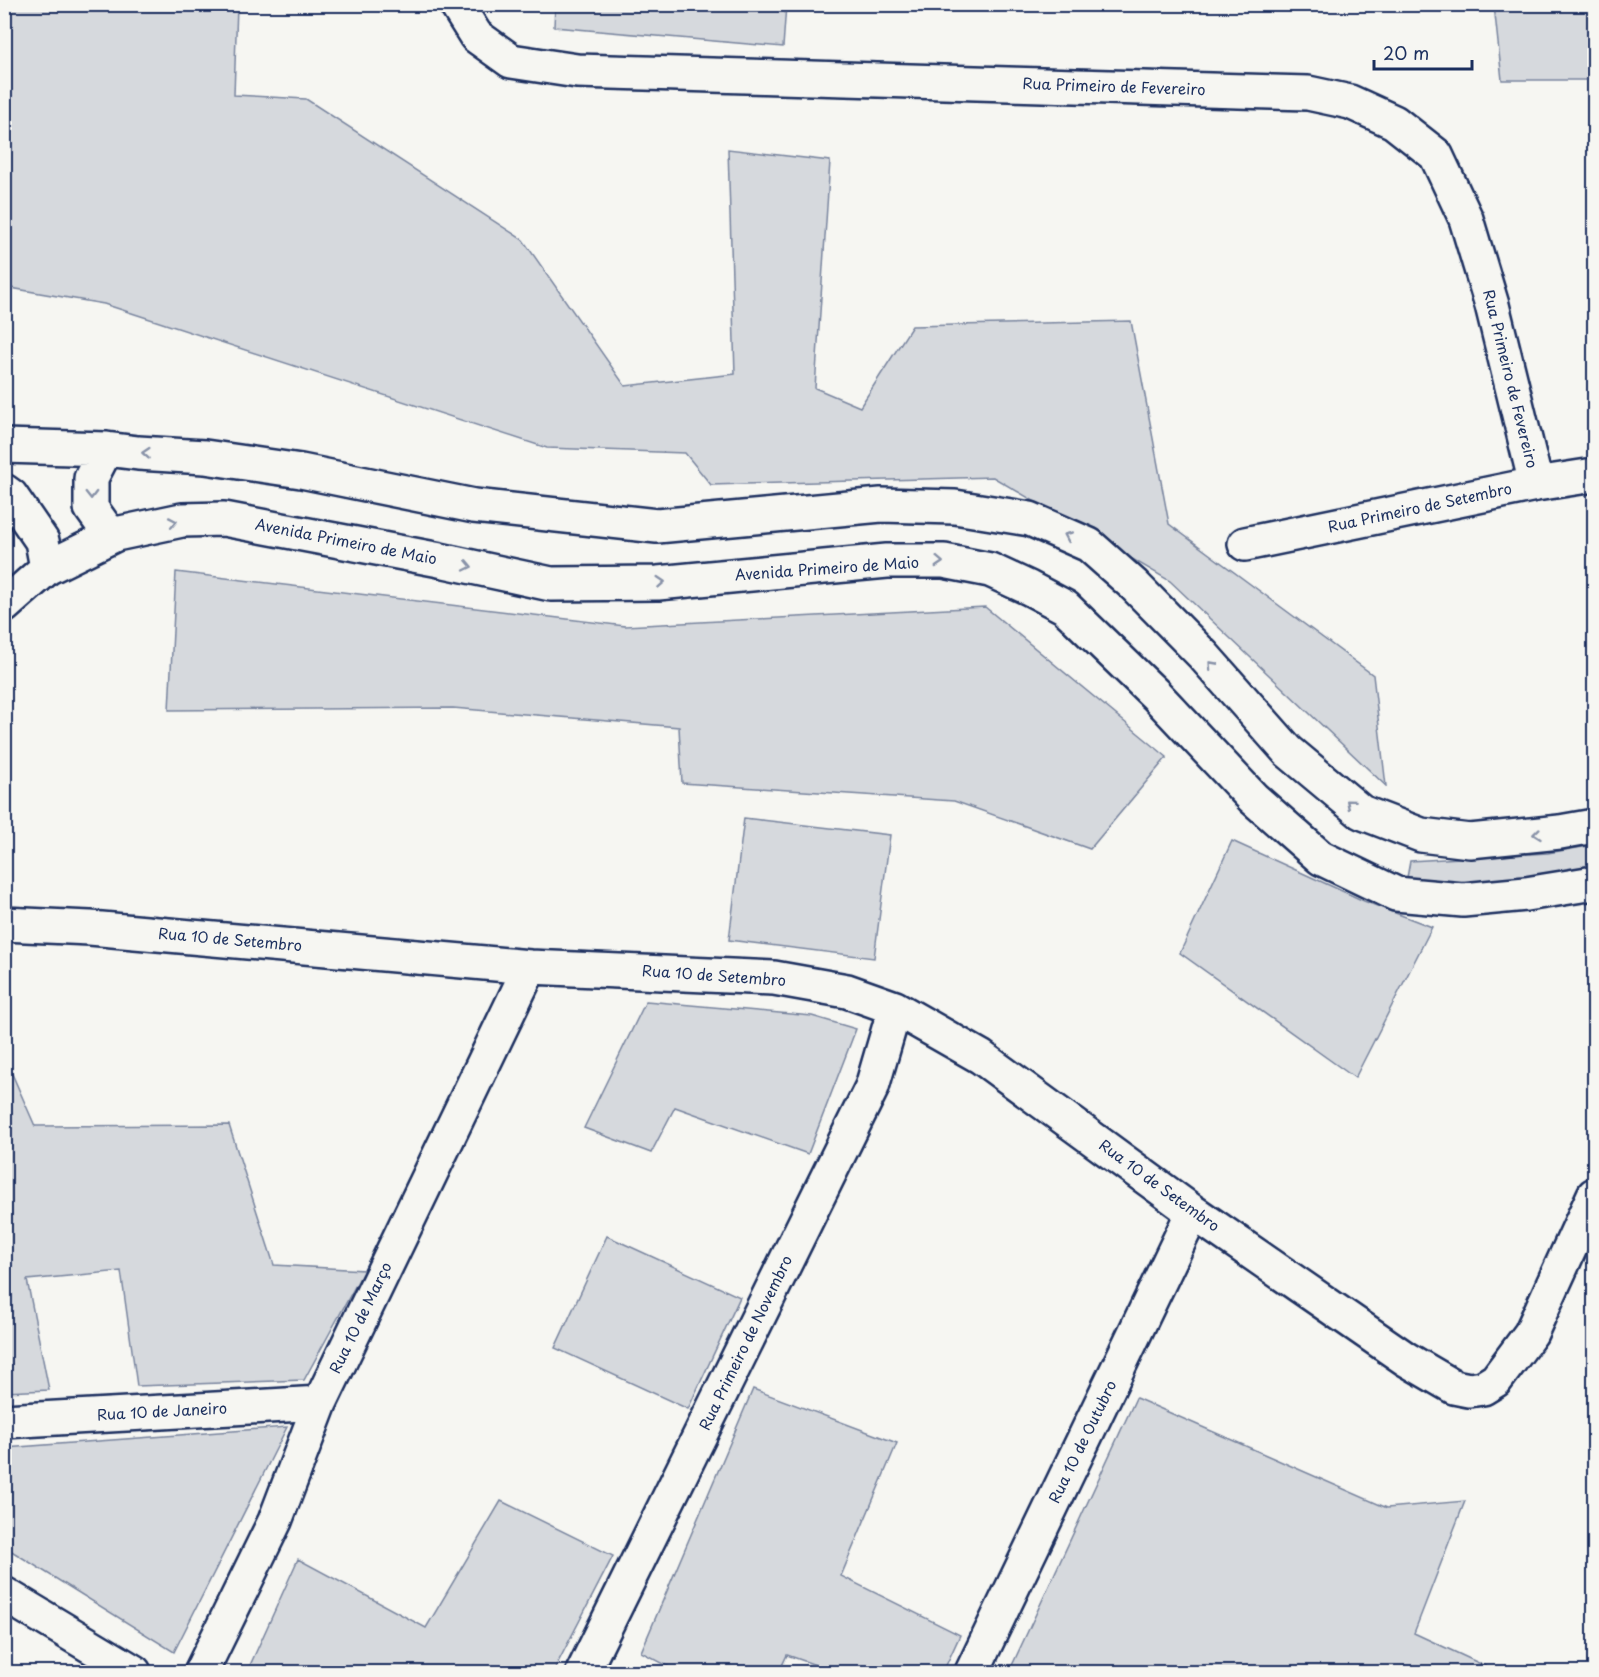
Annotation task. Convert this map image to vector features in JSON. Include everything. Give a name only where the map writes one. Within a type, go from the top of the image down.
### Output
[{"type":"street","name":"Rua Primeiro de Fevereiro","points":[[456,4],[476,36],[511,61],[578,71],[1308,93],[1350,102],[1394,122],[1436,155],[1466,219],[1492,305],[1536,484]]},
{"type":"street","points":[[4,446],[106,449],[205,457],[301,471],[474,506],[657,526],[881,505],[955,507],[1030,519],[1089,545],[1134,585],[1203,655],[1288,751],[1361,812],[1421,835],[1470,841],[1560,832],[1594,826]]},
{"type":"street","points":[[106,449],[91,478],[91,508],[106,529],[116,534]]},
{"type":"street","name":"Rua Primeiro de Setembro","points":[[1245,544],[1536,484],[1594,475]]},
{"type":"street","points":[[4,491],[11,496],[42,541],[47,568]]},
{"type":"street","name":"Avenida Primeiro de Maio","points":[[4,606],[47,568],[116,534],[182,520],[224,519],[440,560],[550,584],[658,583],[887,561],[944,561],[990,570],[1065,607],[1156,694],[1253,798],[1322,858],[1396,894],[1463,900],[1526,894],[1594,883]]},
{"type":"street","name":"Rua 10 de Setembro","points":[[4,924],[90,928],[530,967],[774,978],[847,990],[895,1008],[981,1057],[1193,1212],[1406,1359],[1454,1387],[1469,1390],[1483,1388],[1496,1380],[1531,1333],[1594,1195]]},
{"type":"street","name":"Rua 10 de Março","points":[[201,1672],[275,1521],[320,1403],[530,967]]},
{"type":"street","name":"Rua Primeiro de Novembro","points":[[583,1672],[872,1087],[895,1008]]},
{"type":"street","name":"Rua 10 de Outubro","points":[[972,1672],[1193,1212]]},
{"type":"street","name":"Rua 10 de Janeiro","points":[[4,1421],[320,1403]]},
{"type":"street","points":[[4,1594],[134,1672]]},
{"type":"shaded area","points":[[5,5],[237,5],[234,95],[306,99],[523,240],[625,386],[735,374],[728,149],[830,161],[815,388],[860,407],[912,326],[1131,321],[1169,524],[1373,675],[1386,786],[1170,581],[993,477],[711,485],[685,453],[547,448],[104,304],[5,287]]},
{"type":"shaded area","points":[[555,5],[786,5],[783,47],[554,27]]},
{"type":"shaded area","points":[[1494,5],[1594,5],[1594,80],[1502,80]]},
{"type":"shaded area","points":[[176,572],[625,626],[985,607],[1167,757],[1090,849],[954,801],[682,783],[679,727],[453,708],[169,710]]},
{"type":"shaded area","points":[[744,818],[890,835],[874,958],[729,940]]},
{"type":"shaded area","points":[[1232,841],[1364,901],[1432,927],[1355,1078],[1180,953]]},
{"type":"shaded area","points":[[1594,845],[1594,876],[1500,890],[1406,883],[1410,861],[1548,853]]},
{"type":"shaded area","points":[[646,1001],[812,1016],[856,1029],[808,1154],[675,1107],[651,1153],[584,1128]]},
{"type":"shaded area","points":[[5,1067],[9,1067],[35,1126],[229,1125],[274,1265],[364,1270],[304,1380],[137,1386],[121,1271],[27,1280],[49,1390],[5,1392]]},
{"type":"shaded area","points":[[607,1236],[740,1297],[688,1409],[555,1348]]},
{"type":"shaded area","points":[[753,1389],[897,1443],[841,1576],[960,1635],[943,1672],[836,1672],[787,1655],[779,1672],[679,1672],[641,1652]]},
{"type":"shaded area","points":[[1136,1398],[1387,1508],[1465,1501],[1414,1633],[1498,1672],[1009,1672]]},
{"type":"shaded area","points":[[287,1427],[174,1652],[5,1547],[5,1448]]},
{"type":"shaded area","points":[[501,1501],[613,1556],[553,1672],[247,1672],[298,1559],[426,1628]]}]
